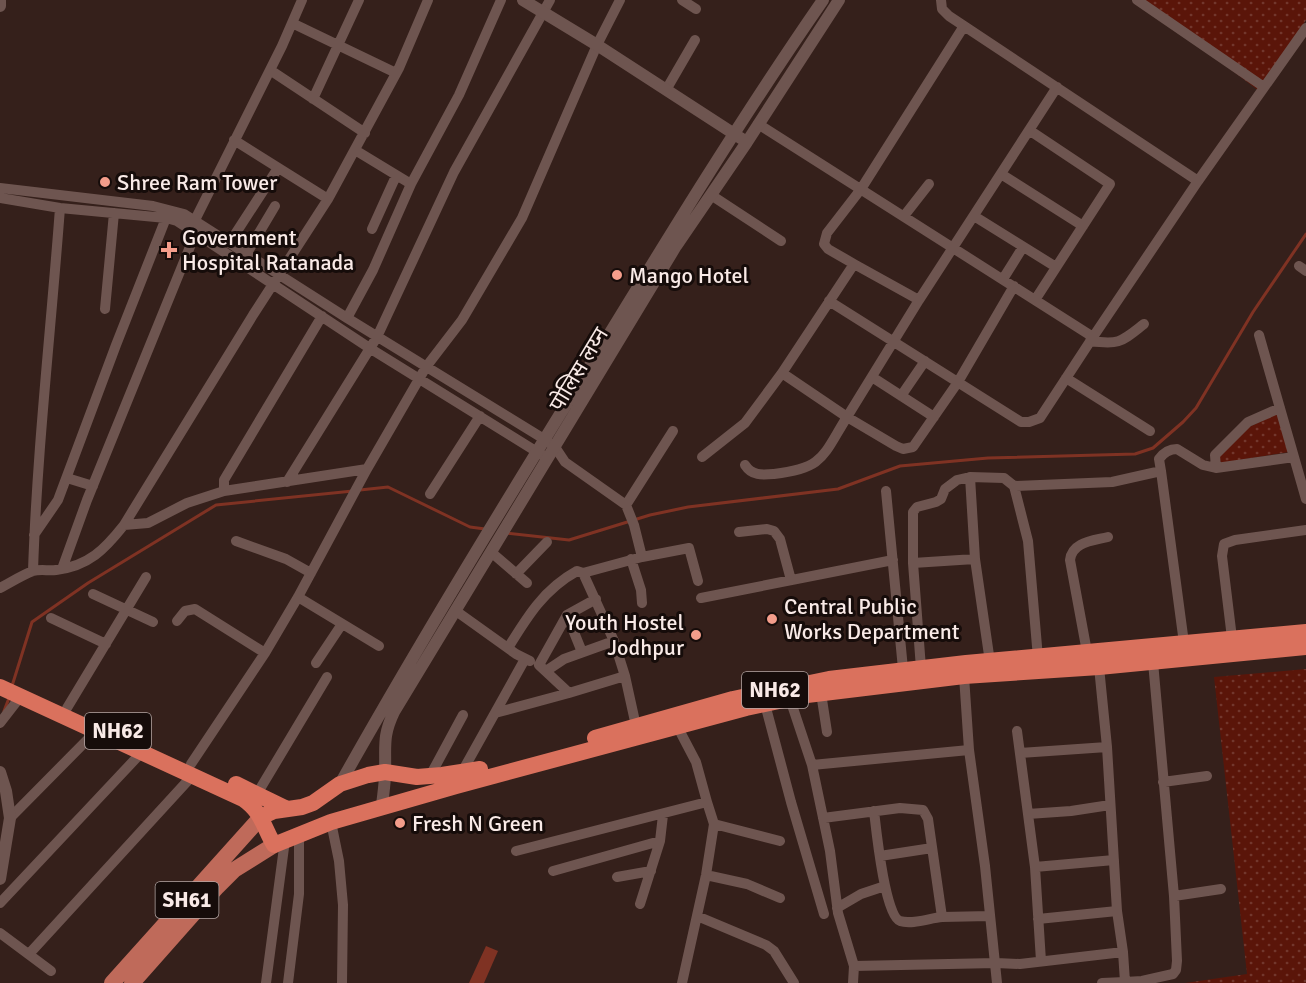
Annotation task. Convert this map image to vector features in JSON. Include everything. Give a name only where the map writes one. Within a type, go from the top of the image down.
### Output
[{"type":"highway","name":"NH62","points":[[0,677],[192,769],[243,799],[286,840],[331,822],[675,721],[733,699],[786,688],[903,669],[1306,632]]},
{"type":"highway","name":"NH62","points":[[261,817],[285,808],[302,807],[314,803],[340,784],[368,775],[385,772],[417,777],[462,772],[636,726],[675,721],[821,693],[964,676],[1099,667],[1306,646]]},
{"type":"highway","name":"NH62","points":[[0,687],[141,753],[192,769],[285,808]]},
{"type":"main road","name":"SH61","points":[[112,983],[261,817]]},
{"type":"main road","name":"SH61","points":[[132,983],[234,870],[286,840]]},
{"type":"street","points":[[0,0],[0,6]]},
{"type":"street","points":[[58,570],[194,227],[302,0]]},
{"type":"street","points":[[314,99],[359,0]]},
{"type":"street","points":[[0,588],[35,571],[58,570],[97,555],[107,547],[124,525],[240,335],[328,199],[396,74],[428,0]]},
{"type":"street","points":[[347,318],[373,270],[411,184],[459,95],[501,0]]},
{"type":"street","points":[[523,0],[747,142]]},
{"type":"street","points":[[287,482],[377,337],[454,172],[550,0]]},
{"type":"street","points":[[29,954],[192,769],[265,653],[426,367],[462,320],[522,218],[597,45],[621,0]]},
{"type":"street","points":[[682,0],[696,9]]},
{"type":"street","points":[[340,784],[500,511],[537,452],[550,443],[669,237],[823,0]]},
{"type":"street","name":"पोलिस लय्न","points":[[382,806],[386,728],[548,459],[550,443],[838,0]]},
{"type":"street","points":[[941,0],[942,9],[964,26],[1198,181]]},
{"type":"street","points":[[1137,0],[1264,87]]},
{"type":"street","points":[[292,23],[396,74]]},
{"type":"street","points":[[919,300],[828,249],[824,244],[824,239],[861,189],[964,26]]},
{"type":"street","points":[[829,301],[1021,422],[1040,418],[1198,181],[1306,28]]},
{"type":"street","points":[[666,90],[695,40]]},
{"type":"street","points":[[270,70],[365,133]]},
{"type":"street","points":[[745,465],[753,473],[763,475],[799,471],[822,458],[893,341],[1057,87]]},
{"type":"street","points":[[758,124],[1014,286],[1092,339],[1112,344],[1119,342],[1144,324]]},
{"type":"street","points":[[1029,130],[1110,184],[1035,300]]},
{"type":"street","points":[[234,140],[328,199]]},
{"type":"street","points":[[355,150],[411,184]]},
{"type":"street","points":[[230,242],[278,168]]},
{"type":"street","points":[[1001,174],[1083,226]]},
{"type":"street","points":[[372,229],[396,176]]},
{"type":"street","points":[[904,216],[929,184]]},
{"type":"street","points":[[0,188],[172,210],[273,284],[370,349],[548,459],[565,462]]},
{"type":"street","points":[[711,195],[781,241]]},
{"type":"street","points":[[0,198],[60,208],[166,218],[230,242],[377,337],[550,443],[565,462],[627,507],[634,525],[642,603]]},
{"type":"street","points":[[247,253],[275,206]]},
{"type":"street","points":[[35,571],[34,535],[60,208]]},
{"type":"street","points":[[105,309],[114,213]]},
{"type":"street","points":[[974,216],[1056,267]]},
{"type":"street","points":[[34,535],[58,500],[69,479],[116,345],[166,218]]},
{"type":"street","points":[[1003,279],[1023,247]]},
{"type":"street","points":[[702,457],[745,423],[782,373],[854,264]]},
{"type":"street","points":[[782,373],[847,417],[903,449],[913,447],[958,382],[1014,286]]},
{"type":"street","points":[[224,491],[224,480],[322,316]]},
{"type":"street","points":[[1259,335],[1306,499]]},
{"type":"street","points":[[901,396],[925,362]]},
{"type":"street","points":[[872,376],[934,417]]},
{"type":"street","points":[[1066,378],[1150,431]]},
{"type":"street","points":[[1216,468],[1215,455],[1248,422],[1280,408]]},
{"type":"street","points":[[430,494],[480,416]]},
{"type":"street","points":[[627,507],[673,431]]},
{"type":"street","points":[[1184,643],[1159,459],[1163,453],[1177,448],[1203,465],[1216,468],[1294,457]]},
{"type":"street","points":[[1014,486],[1112,482],[1161,471]]},
{"type":"street","points":[[124,525],[148,523],[188,503],[224,491],[365,473]]},
{"type":"street","points":[[970,477],[975,560],[990,662]]},
{"type":"street","points":[[921,668],[913,513],[916,507],[941,499],[945,489],[957,480],[970,477],[1004,478],[1014,486],[1028,541],[1038,658]]},
{"type":"street","points":[[69,479],[91,486]]},
{"type":"street","points":[[886,491],[903,669]]},
{"type":"street","points":[[739,532],[767,529],[774,531],[780,539],[791,580]]},
{"type":"street","points":[[1233,638],[1222,556],[1224,544],[1235,540],[1306,530]]},
{"type":"street","points":[[1087,652],[1070,560],[1071,552],[1075,546],[1108,537]]},
{"type":"street","points":[[236,541],[286,559],[311,573]]},
{"type":"street","points":[[516,574],[547,542]]},
{"type":"street","points":[[508,648],[526,618],[551,588],[577,571],[583,573],[637,558],[689,548],[698,581]]},
{"type":"street","points":[[492,550],[527,583]]},
{"type":"street","points":[[701,598],[893,560]]},
{"type":"street","points":[[914,563],[975,560]]},
{"type":"street","points":[[583,573],[614,641],[625,676],[636,726]]},
{"type":"street","points":[[67,708],[146,577]]},
{"type":"street","points":[[93,594],[153,622]]},
{"type":"street","points":[[298,597],[379,646]]},
{"type":"street","points":[[542,668],[567,615],[596,599]]},
{"type":"street","points":[[177,621],[186,611],[195,609],[265,653]]},
{"type":"street","points":[[456,611],[508,648],[542,668],[569,693]]},
{"type":"street","points":[[567,615],[582,652]]},
{"type":"street","points":[[51,618],[106,644]]},
{"type":"street","points":[[316,663],[342,624]]},
{"type":"street","points":[[542,668],[614,641]]},
{"type":"street","points":[[462,772],[525,659]]},
{"type":"street","points":[[1102,983],[1142,982],[1173,974],[1176,970],[1174,896],[1153,662]]},
{"type":"street","points":[[1099,667],[1107,747],[1116,911],[1125,982]]},
{"type":"street","points":[[495,713],[625,676]]},
{"type":"street","points":[[964,676],[969,750],[997,983]]},
{"type":"street","points":[[256,794],[327,677]]},
{"type":"street","points":[[821,693],[826,732]]},
{"type":"street","points":[[0,723],[21,696]]},
{"type":"street","points":[[790,699],[812,765],[830,851],[837,908],[854,966],[853,983]]},
{"type":"street","points":[[765,704],[824,914]]},
{"type":"street","points":[[430,776],[463,715]]},
{"type":"street","points":[[675,721],[696,762],[714,824],[687,981]]},
{"type":"street","points":[[10,818],[96,731]]},
{"type":"street","points":[[1017,731],[1035,867],[1041,960]]},
{"type":"street","points":[[1020,753],[1107,747]]},
{"type":"street","points":[[812,765],[969,750]]},
{"type":"street","points":[[0,903],[141,753]]},
{"type":"street","points":[[0,772],[6,791],[10,818],[0,879]]},
{"type":"street","points":[[1162,782],[1207,776]]},
{"type":"street","points":[[516,851],[707,802]]},
{"type":"street","points":[[1028,814],[1110,805]]},
{"type":"street","points":[[823,818],[900,808],[923,810],[928,819],[942,917]]},
{"type":"street","points":[[874,811],[885,886],[892,915],[896,920],[906,922],[942,917],[990,916]]},
{"type":"street","points":[[640,904],[660,841],[663,815]]},
{"type":"street","points":[[331,822],[339,861],[343,904],[342,983]]},
{"type":"street","points":[[714,824],[780,842]]},
{"type":"street","points":[[266,983],[286,840]]},
{"type":"street","points":[[286,840],[299,894],[288,983]]},
{"type":"street","points":[[553,871],[660,841]]},
{"type":"street","points":[[880,856],[932,848]]},
{"type":"street","points":[[1035,867],[1114,861]]},
{"type":"street","points":[[617,877],[651,871]]},
{"type":"street","points":[[706,875],[747,884],[780,898]]},
{"type":"street","points":[[837,908],[861,894],[885,886]]},
{"type":"street","points":[[1174,896],[1221,889]]},
{"type":"street","points":[[1038,919],[1116,911]]},
{"type":"street","points":[[697,916],[766,945],[774,951],[792,982]]},
{"type":"street","points":[[0,933],[51,971]]},
{"type":"street","points":[[854,966],[1020,964],[1123,952]]},
{"type":"shaded area","points":[[1140,0],[1306,0],[1306,20],[1259,91]]},
{"type":"shaded area","points":[[1277,414],[1289,452],[1222,463],[1219,460],[1219,456],[1247,428]]},
{"type":"shaded area","points":[[1306,669],[1306,983],[1185,983],[1247,974],[1214,677]]},
{"type":"shaded area","points":[[486,946],[498,951],[484,983],[469,983]]},
{"type":"waterway","points":[[506,533],[569,540],[650,515],[688,507],[838,489],[900,466],[988,458],[1135,454],[1153,448],[1196,408],[1253,312],[1306,234]]},
{"type":"waterway","points":[[360,490],[388,487],[470,527],[485,529]]},
{"type":"waterway","points":[[12,686],[32,622],[88,583],[216,505],[353,491]]},
{"type":"waterway","points":[[4,711],[9,698]]},
{"type":"place","name":"Shree Ram Tower","points":[[105,182]]},
{"type":"place","name":"Government Hospital Ratanada","points":[[169,250]]},
{"type":"place","name":"Mango Hotel","points":[[617,275]]},
{"type":"place","name":"Central Public Works Department","points":[[772,619]]},
{"type":"place","name":"Youth Hostel Jodhpur","points":[[696,635]]},
{"type":"place","name":"Fresh N Green","points":[[400,823]]}]
